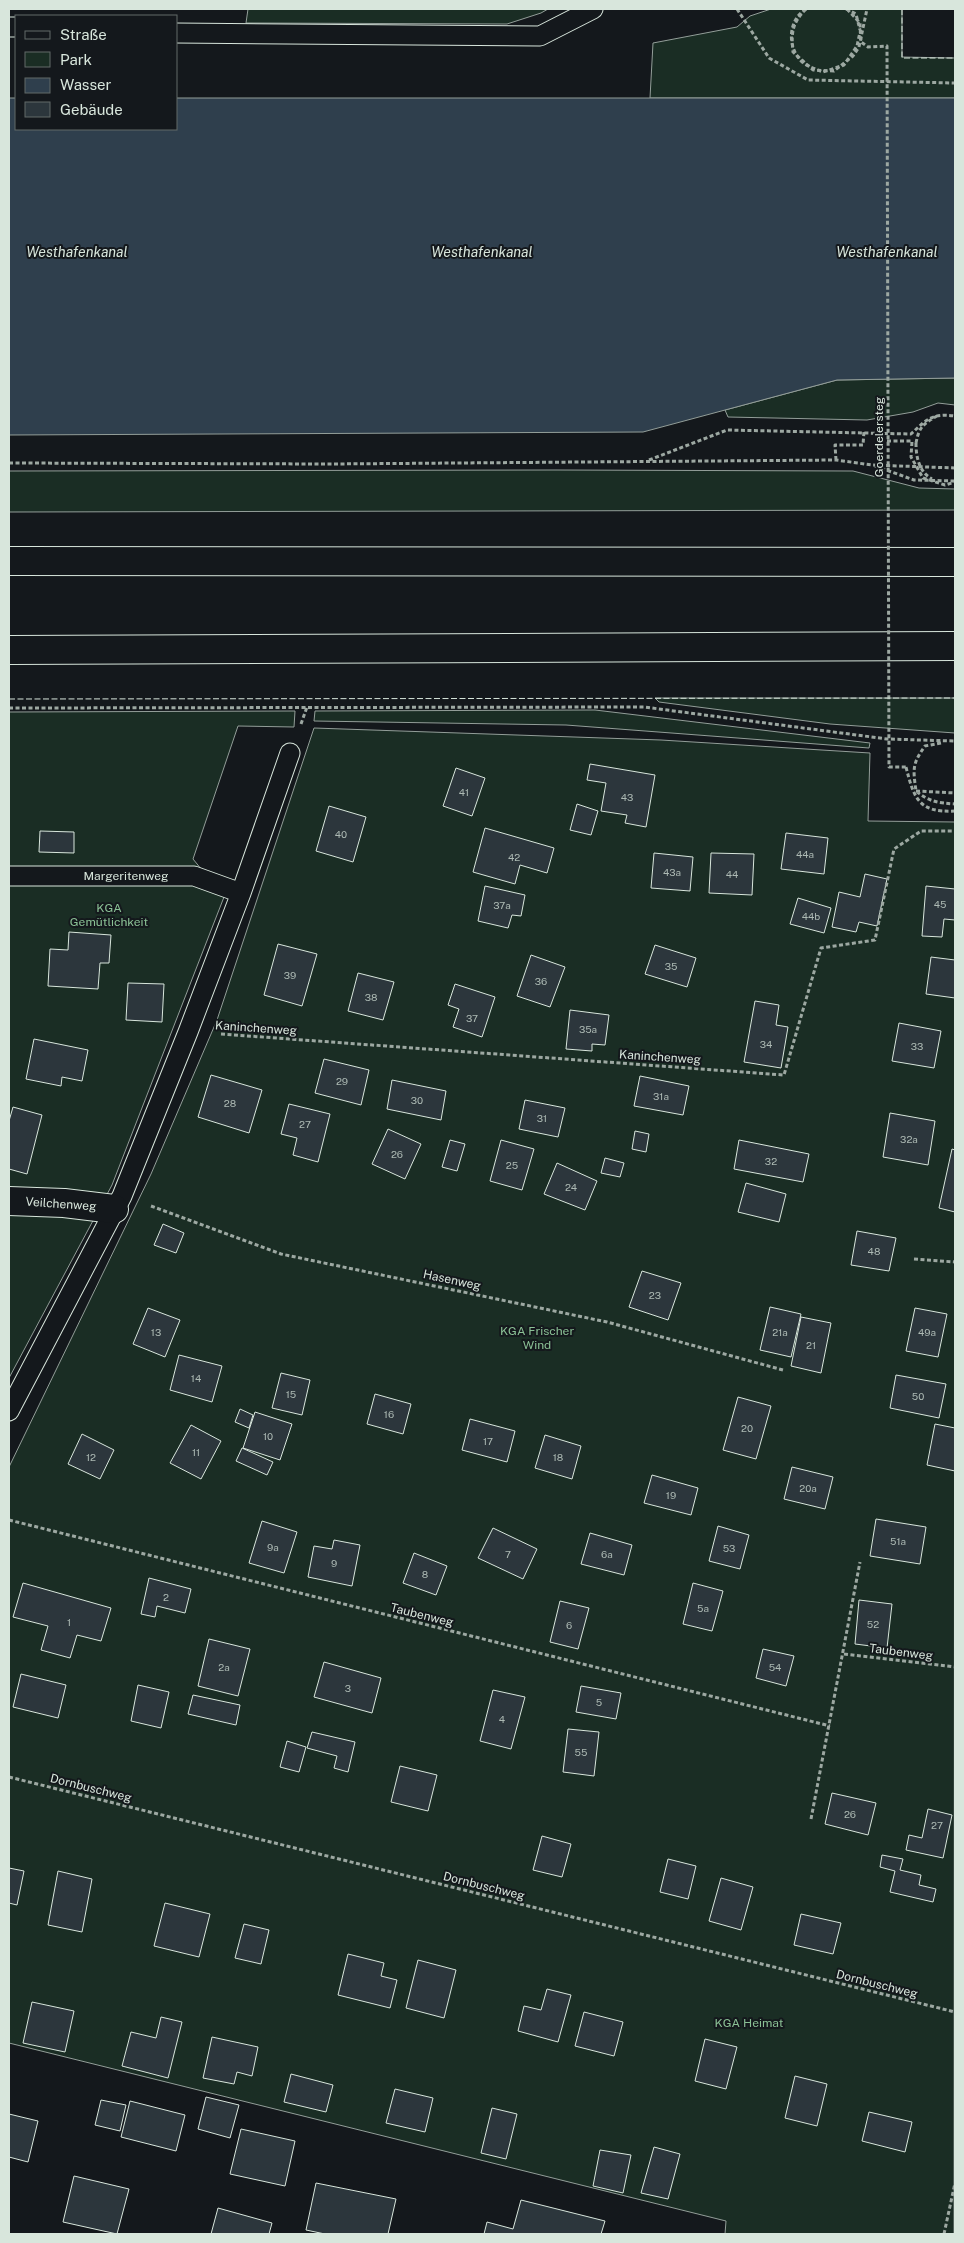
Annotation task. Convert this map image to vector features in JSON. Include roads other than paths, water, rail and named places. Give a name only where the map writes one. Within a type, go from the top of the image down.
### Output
[{"type":"main road","points":[[9,560],[955,562]]},
{"type":"main road","points":[[9,650],[955,646]]},
{"type":"main road","name":"Veilchenweg","points":[[9,1201],[118,1202]]},
{"type":"lane","points":[[178,33],[540,36],[593,9]]},
{"type":"lane","points":[[9,1411],[118,1202],[188,1032],[241,893],[290,753]]},
{"type":"lane","name":"Margeritenweg","points":[[9,876],[194,876],[241,893]]},
{"type":"water","name":"Westhafenkanal","points":[[9,98],[15,98],[15,130],[178,130],[178,98],[955,98],[955,378],[837,380],[643,432],[9,435]]},
{"type":"park label","name":"KGA Gemütlichkeit","points":[[109,915]]},
{"type":"park label","name":"KGA Frischer Wind","points":[[537,1338]]},
{"type":"park label","name":"KGA Heimat","points":[[749,2023]]}]
